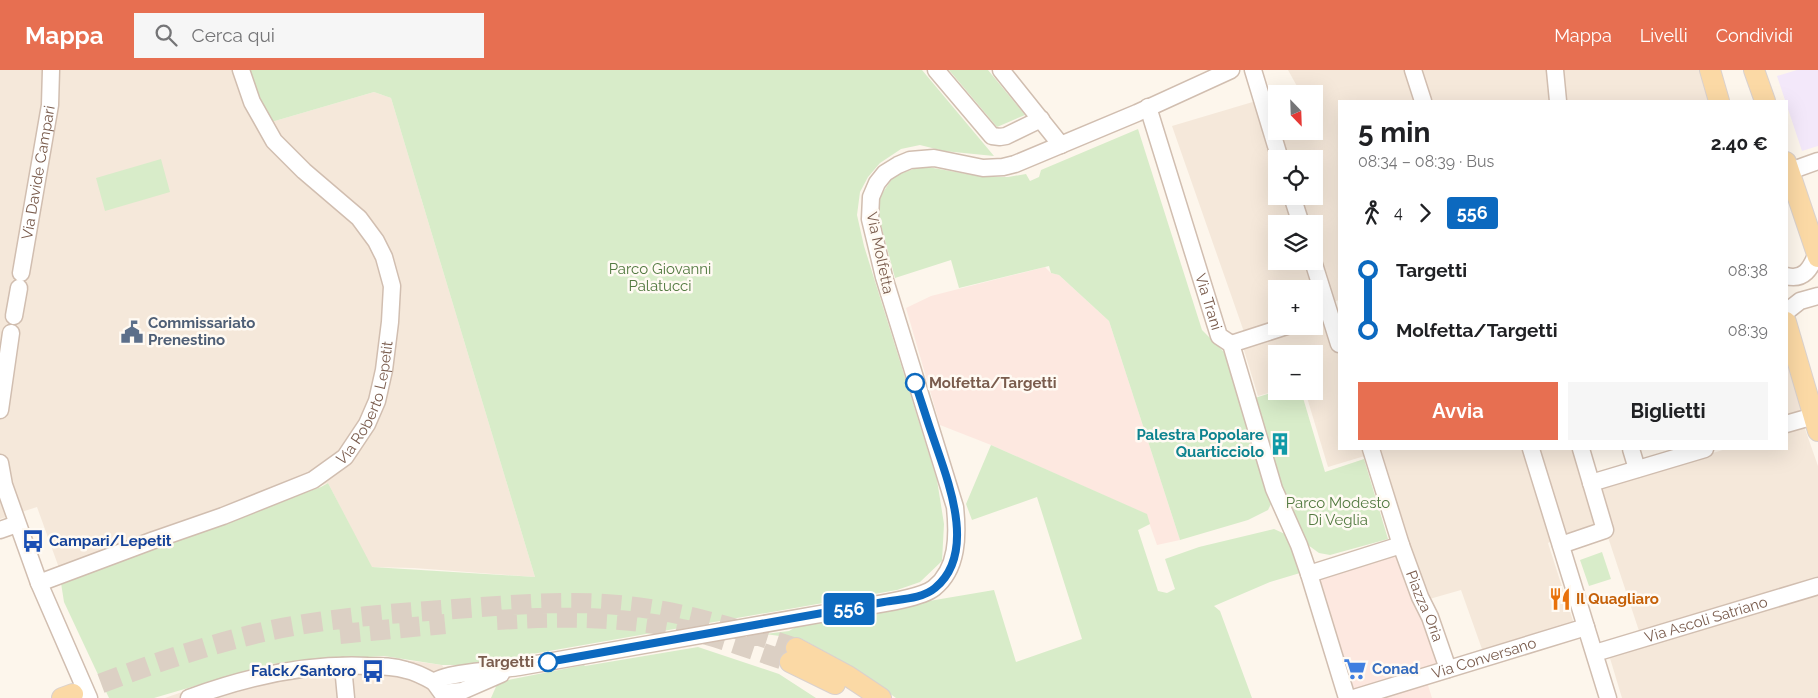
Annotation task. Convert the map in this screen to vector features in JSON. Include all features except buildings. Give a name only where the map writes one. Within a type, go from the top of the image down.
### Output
[{"type":"main road","points":[[1710,70],[1719,100]]},
{"type":"main road","points":[[1756,71],[1765,100]]},
{"type":"main road","points":[[1788,167],[1817,255]]},
{"type":"main road","points":[[1788,329],[1816,424]]},
{"type":"main road","points":[[857,698],[819,675],[793,655],[848,676],[881,698]]},
{"type":"street","name":"Via Davide Campari","points":[[14,316],[50,105],[51,70]]},
{"type":"street","name":"Via Roberto Lepetit","points":[[39,583],[223,516],[313,480],[345,457],[367,424],[377,401],[389,330],[392,286],[384,257],[376,241],[359,218],[310,177],[274,141],[252,102],[240,70]]},
{"type":"street","points":[[936,70],[992,136],[1006,136],[1041,119]]},
{"type":"street","points":[[1001,70],[1061,145]]},
{"type":"street","name":"Via Molfetta","points":[[440,691],[445,676],[472,680],[517,667],[922,595],[938,584],[951,564],[956,539],[955,507],[884,277],[869,208],[876,183],[898,165],[910,160],[934,158],[983,168],[1003,167],[1061,145],[1231,70]]},
{"type":"street","points":[[1253,70],[1277,150]]},
{"type":"street","points":[[1413,70],[1423,100]]},
{"type":"street","points":[[1555,70],[1558,100]]},
{"type":"street","name":"Via Trani","points":[[1148,107],[1219,336],[1231,344],[1274,489],[1299,545],[1347,698]]},
{"type":"street","points":[[1788,167],[1818,162]]},
{"type":"street","points":[[1788,276],[1795,277],[1806,272],[1817,255]]},
{"type":"street","points":[[1315,270],[1327,314],[1338,342]]},
{"type":"street","points":[[1788,310],[1800,301],[1818,296]]},
{"type":"street","points":[[1231,344],[1268,332]]},
{"type":"street","points":[[0,410],[12,333]]},
{"type":"street","points":[[1788,424],[1816,424]]},
{"type":"street","name":"Piazza Oria","points":[[1371,450],[1401,545],[1430,617],[1448,669]]},
{"type":"street","points":[[1531,450],[1608,698]]},
{"type":"street","points":[[1561,545],[1605,530],[1581,450]]},
{"type":"street","points":[[1631,450],[1637,469]]},
{"type":"street","points":[[1591,483],[1702,450]]},
{"type":"street","points":[[0,463],[4,485],[39,583],[75,697]]},
{"type":"street","points":[[0,530],[17,524]]},
{"type":"street","points":[[1309,574],[1401,545]]},
{"type":"street","name":"Via Ascoli Satriano","points":[[1595,653],[1818,586]]},
{"type":"street","name":"Via Conversano","points":[[1354,698],[1586,627]]},
{"type":"street","points":[[189,698],[268,674],[343,666],[396,667],[413,672],[440,691]]},
{"type":"street","points":[[343,666],[346,698]]},
{"type":"shaded area","points":[[0,70],[249,70],[268,123],[374,92],[391,98],[535,577],[414,568],[371,567],[328,483],[63,579],[37,507],[0,519]]},
{"type":"shaded area","points":[[1288,70],[1408,70],[1418,100],[1338,100],[1338,300],[1323,306],[1323,280],[1268,280],[1268,324],[1244,332],[1172,126],[1268,97],[1268,140],[1323,140],[1323,85],[1296,85]]},
{"type":"shaded area","points":[[1420,70],[1549,70],[1551,100],[1430,100]]},
{"type":"shaded area","points":[[1562,70],[1702,70],[1710,100],[1565,100]]},
{"type":"shaded area","points":[[1797,70],[1818,70],[1818,146],[1802,151],[1788,109],[1788,100],[1785,100],[1777,76]]},
{"type":"shaded area","points":[[1045,267],[1051,273],[1059,275],[1109,321],[1180,540],[1157,545],[1146,514],[991,445],[940,425],[906,308],[931,296]]},
{"type":"shaded area","points":[[1338,317],[1338,450],[1580,450],[1593,489],[1723,450],[1788,450],[1788,430],[1804,426],[1818,466],[1818,579],[1640,634],[1603,522],[1548,543],[1574,624],[1483,652],[1461,590],[1426,600],[1378,452],[1328,467],[1308,400],[1323,400],[1323,345],[1268,345],[1268,393],[1258,396],[1243,347],[1284,335],[1323,335],[1323,322]]},
{"type":"shaded area","points":[[1788,366],[1803,413],[1788,418]]},
{"type":"shaded area","points":[[1402,550],[1440,665],[1355,693],[1316,577]]},
{"type":"shaded area","points":[[1818,592],[1818,698],[1622,698],[1609,655]]},
{"type":"shaded area","points":[[346,658],[413,661],[442,665],[462,698],[165,698],[199,686]]},
{"type":"shaded area","points":[[1427,682],[1432,698],[1378,698]]},
{"type":"green space","name":"Parco Giovanni Palatucci","points":[[249,70],[922,70],[994,156],[944,151],[920,145],[901,149],[880,163],[868,177],[860,192],[857,215],[864,246],[937,480],[944,524],[942,561],[920,582],[897,590],[469,665],[442,665],[384,656],[270,664],[154,698],[109,698],[64,602],[61,583],[63,579],[328,483],[372,567],[535,577],[391,98],[374,92],[268,123]]},
{"type":"green space","points":[[949,70],[988,70],[1025,115],[997,127]]},
{"type":"green space","points":[[1138,129],[1202,330],[1226,354],[1272,502],[1268,510],[1248,520],[1180,540],[1109,321],[1059,275],[1051,273],[1049,266],[959,288],[951,260],[895,278],[877,210],[879,198],[894,176],[922,166],[984,177],[1008,177],[1026,174],[1030,181],[1039,177],[1041,170]]},
{"type":"green space","points":[[161,159],[170,192],[105,211],[96,178]]},
{"type":"green space","name":"Parco Modesto Di Veglia","points":[[1268,394],[1268,400],[1304,400],[1325,472],[1364,459],[1388,539],[1330,555],[1319,553],[1308,545],[1282,486],[1255,398]]},
{"type":"green space","points":[[991,445],[1147,514],[1150,524],[1138,530],[1158,591],[1167,593],[1175,589],[1165,559],[1199,547],[1274,529],[1285,534],[1302,569],[1300,573],[1270,582],[1214,606],[1220,611],[1252,698],[896,698],[851,666],[802,639],[765,634],[789,631],[805,622],[994,590],[1016,662],[1082,639],[1037,497],[972,520],[966,504]]},
{"type":"green space","points":[[1602,552],[1611,579],[1589,586],[1580,560]]},
{"type":"green space","points":[[698,647],[779,674],[816,698],[491,698],[498,682],[584,665]]},
{"type":"tunnel","points":[[73,694],[167,660],[263,632],[366,616],[509,605],[588,603],[649,609],[713,623],[796,648]]},
{"type":"tunnel","points":[[497,620],[593,618],[664,625],[700,633],[790,662]]},
{"type":"tunnel","points":[[340,634],[445,624]]},
{"type":"bus line","name":"556","points":[[548,662],[792,620],[922,595],[935,588],[947,573],[953,560],[956,539],[956,515],[951,492],[915,383]]},
{"type":"place","name":"Commissariato Prenestino","points":[[132,332]]},
{"type":"place","name":"Molfetta/Targetti","points":[[915,383]]},
{"type":"place","name":"Palestra Popolare Quarticciolo","points":[[1280,444]]},
{"type":"place","name":"Campari/Lepetit","points":[[33,541]]},
{"type":"place","name":"Il Quagliaro","points":[[1560,599]]},
{"type":"place","name":"Targetti","points":[[548,662]]},
{"type":"place","name":"Conad","points":[[1355,669]]},
{"type":"place","name":"Falck/Santoro","points":[[373,671]]}]
